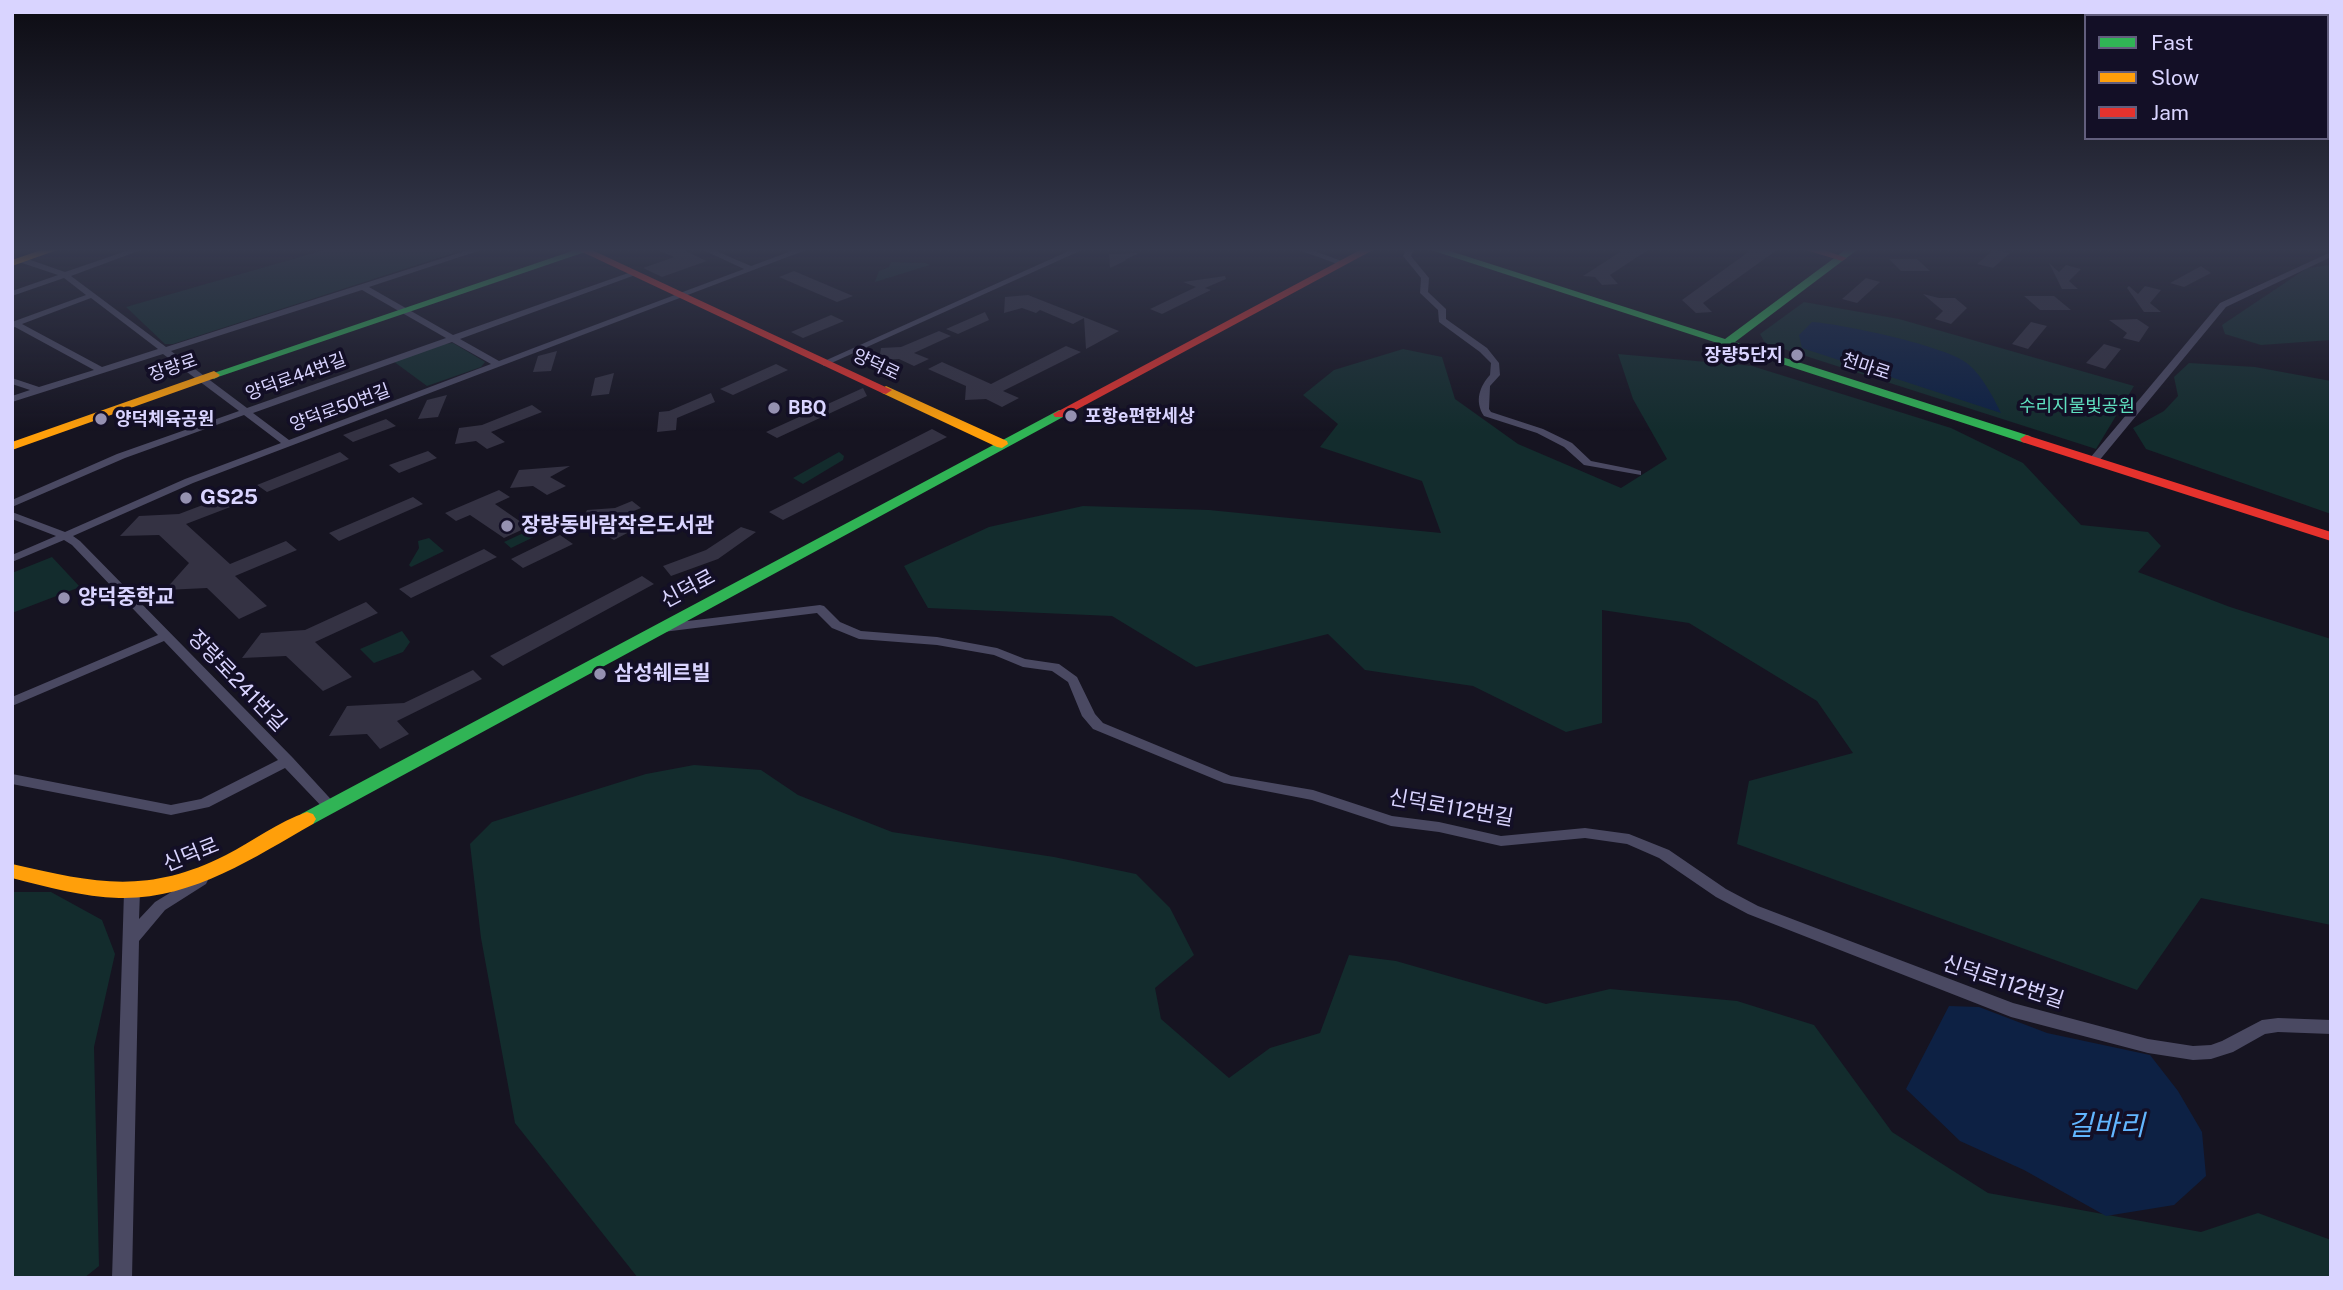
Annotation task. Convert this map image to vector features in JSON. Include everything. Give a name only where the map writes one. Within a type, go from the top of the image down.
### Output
[{"type":"street","points":[[14,325],[52,310]]},
{"type":"street","points":[[112,310],[288,444]]},
{"type":"street","points":[[12,399],[289,310]]},
{"type":"street","name":"양덕로44번길","points":[[12,504],[105,463],[532,310]]},
{"type":"street","name":"양덕로50번길","points":[[12,559],[169,489],[642,310]]},
{"type":"street","name":"양덕로","points":[[714,310],[1002,444]]},
{"type":"street","points":[[824,363],[943,310]]},
{"type":"street","name":"신덕로","points":[[12,871],[70,884],[132,892],[173,887],[226,865],[659,628],[1254,310]]},
{"type":"street","points":[[1442,310],[1443,320],[1458,334],[1483,349],[1495,363],[1495,375],[1485,386],[1484,409],[1487,414],[1540,431],[1568,445],[1588,463],[1637,473]]},
{"type":"street","name":"천마로","points":[[1624,310],[2331,537]]},
{"type":"street","points":[[1727,343],[1771,310]]},
{"type":"street","points":[[2094,460],[2219,310]]},
{"type":"street","points":[[403,311],[499,365]]},
{"type":"street","name":"장량로","points":[[12,446],[87,417],[403,311]]},
{"type":"street","points":[[14,325],[101,370]]},
{"type":"street","points":[[12,381],[38,390]]},
{"type":"street","name":"장량로241번길","points":[[12,515],[64,535],[76,543],[331,807]]},
{"type":"street","name":"신덕로112번길","points":[[659,628],[820,609],[836,625],[859,635],[937,641],[988,650],[1023,663],[1055,667],[1073,680],[1089,716],[1098,726],[1229,780],[1297,791],[1391,821],[1439,827],[1488,840],[1515,841],[1585,832],[1629,839],[1664,853],[1721,893],[1753,910],[2011,1010],[2115,1038],[2193,1053],[2227,1047],[2262,1027],[2331,1027]]},
{"type":"street","points":[[12,702],[166,636]]},
{"type":"street","points":[[12,779],[172,810],[204,803],[288,761]]},
{"type":"street","points":[[130,940],[160,906],[226,865]]},
{"type":"street","points":[[122,1278],[132,892]]},
{"type":"green space","points":[[129,310],[277,310],[173,344],[165,344]]},
{"type":"green space","name":"수리지물빛공원","points":[[1793,310],[1850,310],[1899,319],[2134,386],[2096,449],[1765,343],[1760,334]]},
{"type":"green space","points":[[2244,310],[2331,310],[2331,340],[2261,345],[2225,334],[2222,325]]},
{"type":"green space","points":[[453,343],[485,362],[481,367],[427,386],[393,361],[443,344]]},
{"type":"green space","points":[[1403,349],[1442,357],[1455,399],[1518,444],[1621,488],[1667,459],[1633,399],[1618,354],[1752,366],[1951,428],[2023,463],[2081,525],[2148,532],[2161,546],[2138,572],[2230,607],[2331,639],[2331,925],[2201,898],[2137,990],[1737,844],[1749,781],[1853,753],[1817,701],[1689,623],[1602,610],[1602,723],[1566,732],[1473,686],[1365,670],[1328,634],[1196,667],[1112,616],[928,608],[904,566],[989,527],[1083,506],[1209,510],[1441,533],[1422,481],[1320,447],[1338,424],[1303,395],[1334,370]]},
{"type":"green space","points":[[2189,363],[2255,367],[2331,381],[2331,514],[2146,449],[2133,428],[2164,411],[2178,396],[2174,377]]},
{"type":"green space","points":[[839,452],[844,456],[843,460],[803,484],[793,478]]},
{"type":"green space","points":[[558,517],[565,522],[511,548],[504,542]]},
{"type":"green space","points":[[429,538],[444,551],[411,567],[409,565],[419,548],[418,541]]},
{"type":"green space","points":[[52,557],[80,587],[12,613],[12,573]]},
{"type":"green space","points":[[402,631],[410,642],[403,652],[374,663],[360,649]]},
{"type":"green space","points":[[694,765],[761,770],[798,795],[892,832],[1054,857],[1136,874],[1170,908],[1194,955],[1155,988],[1161,1019],[1229,1078],[1270,1048],[1320,1033],[1349,955],[1396,961],[1546,1004],[1610,989],[1737,1001],[1814,1025],[1892,1132],[1988,1193],[2201,1232],[2258,1213],[2331,1240],[2331,1278],[638,1278],[515,1123],[481,938],[470,844],[492,822],[646,774]]},
{"type":"green space","points":[[12,892],[51,892],[102,920],[115,954],[94,1047],[99,1266],[84,1278],[12,1278]]},
{"type":"water","points":[[1812,322],[1893,337],[1956,357],[1968,364],[1978,375],[2001,413],[1802,348],[1799,335]]},
{"type":"water","name":"길바리","points":[[1949,1006],[1979,1007],[2047,1033],[2150,1055],[2178,1091],[2202,1132],[2206,1176],[2174,1205],[2106,1216],[2024,1170],[1960,1141],[1906,1089]]},
{"type":"building","points":[[1040,310],[1066,310],[1119,331],[1086,349],[1084,318],[1073,324]]},
{"type":"building","points":[[1153,310],[1170,310],[1162,314]]},
{"type":"building","points":[[1693,310],[1712,312],[1696,313]]},
{"type":"building","points":[[1965,310],[1951,324],[1935,319],[1943,311]]},
{"type":"building","points":[[985,312],[989,320],[958,334],[946,329]]},
{"type":"building","points":[[831,315],[844,321],[803,338],[791,332]]},
{"type":"building","points":[[2137,319],[2149,327],[2139,342],[2123,338],[2127,333],[2109,320]]},
{"type":"building","points":[[2031,322],[2047,326],[2028,349],[2012,344]]},
{"type":"building","points":[[939,331],[951,336],[914,353],[929,359],[914,366],[899,359],[879,360],[881,348],[901,347]]},
{"type":"building","points":[[2104,344],[2121,349],[2105,369],[2086,363]]},
{"type":"building","points":[[1066,346],[1081,352],[1003,391],[1019,398],[1002,407],[986,399],[965,400],[966,386],[928,369],[942,362],[991,384]]},
{"type":"building","points":[[557,351],[551,371],[533,372],[538,356]]},
{"type":"building","points":[[776,364],[788,370],[733,395],[720,389]]},
{"type":"building","points":[[614,373],[609,394],[591,396],[595,378]]},
{"type":"building","points":[[863,388],[867,396],[777,438],[766,432]]},
{"type":"building","points":[[711,393],[715,402],[677,418],[676,430],[657,432],[659,412],[669,411]]},
{"type":"building","points":[[447,395],[438,417],[418,419],[427,400]]},
{"type":"building","points":[[532,405],[542,412],[491,432],[505,442],[487,449],[476,441],[455,444],[459,428],[482,425]]},
{"type":"building","points":[[386,419],[396,426],[353,442],[343,435]]},
{"type":"building","points":[[932,429],[947,437],[783,520],[769,512]]},
{"type":"building","points":[[428,451],[437,458],[399,473],[389,465]]},
{"type":"building","points":[[340,452],[349,459],[267,492],[257,485]]},
{"type":"building","points":[[570,466],[550,477],[566,486],[547,495],[533,486],[510,488],[519,470]]},
{"type":"building","points":[[499,490],[510,497],[495,504],[528,527],[504,538],[470,515],[456,521],[445,513]]},
{"type":"building","points":[[237,492],[246,501],[186,524],[230,564],[286,541],[297,550],[235,576],[267,606],[239,619],[207,588],[165,590],[189,563],[159,535],[120,536],[139,516],[179,514]]},
{"type":"building","points":[[413,497],[423,504],[339,541],[329,533]]},
{"type":"building","points":[[632,501],[641,508],[612,520],[631,531],[614,540],[599,531],[577,532],[587,510],[615,508]]},
{"type":"building","points":[[741,527],[756,532],[718,559],[671,576],[663,566],[706,550]]},
{"type":"building","points":[[560,535],[573,544],[523,568],[511,559]]},
{"type":"building","points":[[484,549],[497,557],[411,598],[399,589]]},
{"type":"building","points":[[642,576],[654,584],[503,666],[490,656]]},
{"type":"building","points":[[366,602],[378,613],[315,642],[352,677],[323,691],[286,656],[242,658],[261,633],[305,630]]},
{"type":"building","points":[[473,670],[482,679],[397,721],[409,734],[380,749],[367,734],[329,736],[347,706],[404,703]]},
{"type":"traffic: fast","points":[[214,375],[407,310]]},
{"type":"traffic: fast","points":[[1624,310],[2026,439]]},
{"type":"traffic: fast","points":[[1727,343],[1771,310]]},
{"type":"traffic: fast","points":[[307,819],[1059,414]]},
{"type":"traffic: slow","points":[[12,446],[214,375]]},
{"type":"traffic: slow","points":[[886,390],[1002,444]]},
{"type":"traffic: slow","points":[[12,871],[103,889],[134,890],[158,887],[180,882],[224,865],[307,819]]},
{"type":"traffic: jam","points":[[713,310],[886,390]]},
{"type":"traffic: jam","points":[[1059,414],[1255,310]]},
{"type":"traffic: jam","points":[[2026,439],[2331,537]]},
{"type":"place","name":"장량5단지","points":[[1797,355]]},
{"type":"place","name":"BBQ","points":[[774,408]]},
{"type":"place","name":"포항e편한세상","points":[[1071,416]]},
{"type":"place","name":"양덕체육공원","points":[[101,419]]},
{"type":"place","name":"GS25","points":[[186,498]]},
{"type":"place","name":"장량동바람작은도서관","points":[[507,526]]},
{"type":"place","name":"양덕중학교","points":[[64,598]]},
{"type":"place","name":"삼성쉐르빌","points":[[600,674]]}]
